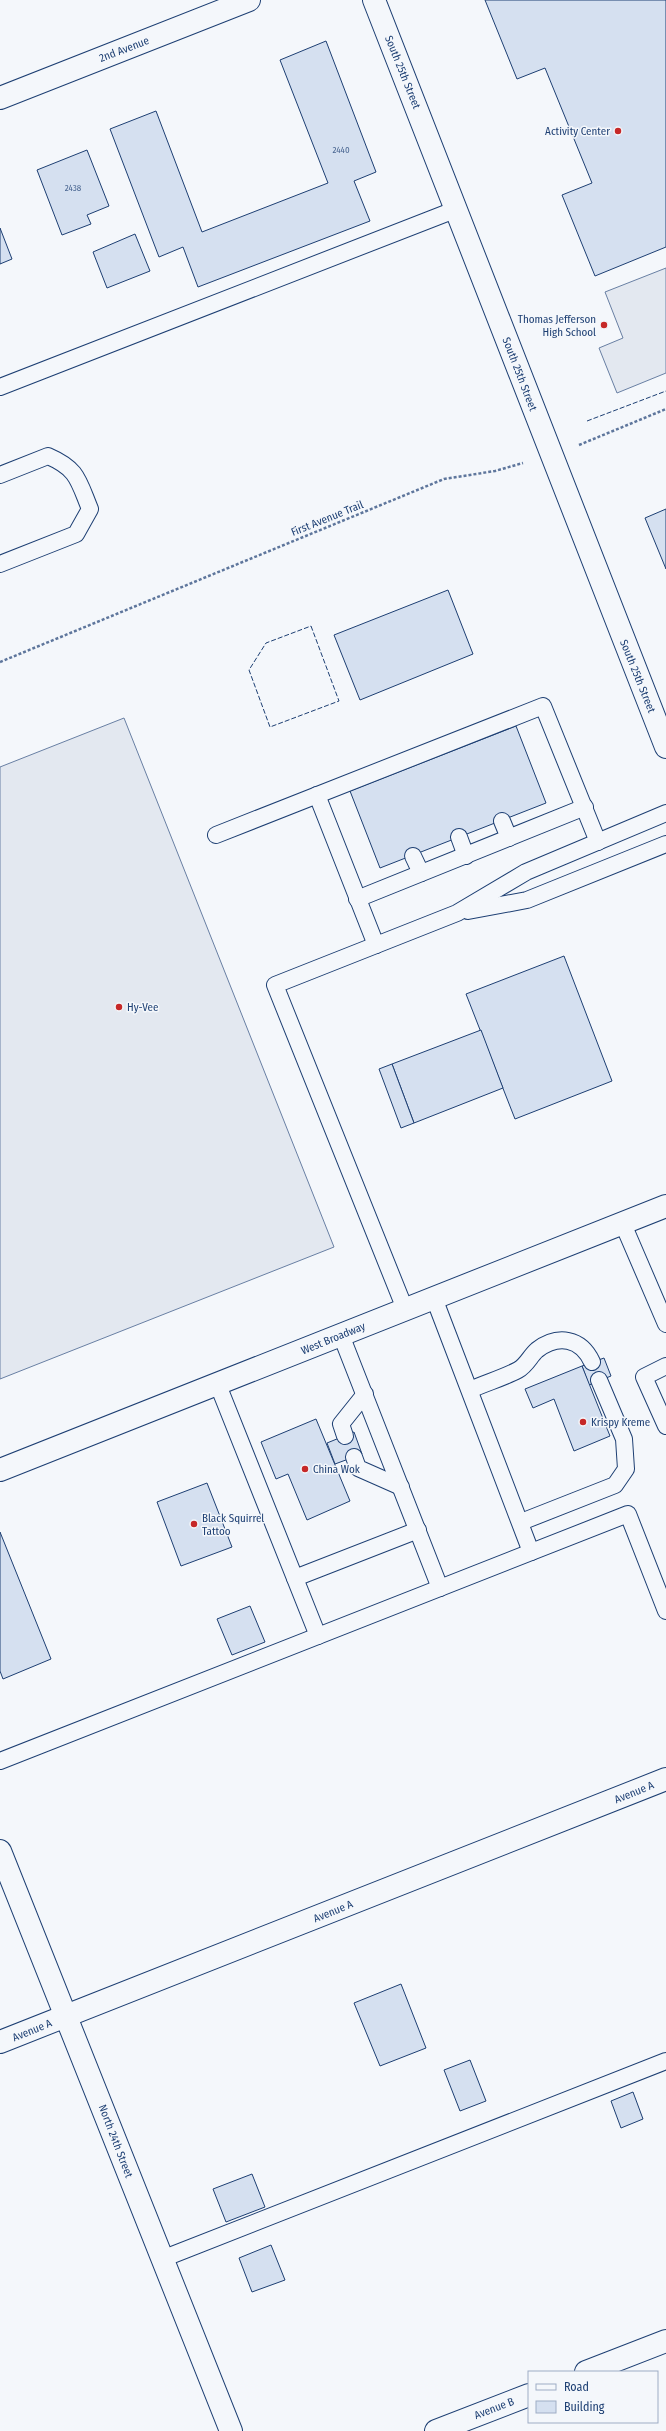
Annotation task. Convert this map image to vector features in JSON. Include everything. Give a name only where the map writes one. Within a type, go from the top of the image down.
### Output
[{"type":"street","name":"2nd Avenue","points":[[0,98],[249,0]]},
{"type":"street","name":"South 25th Street","points":[[374,0],[457,209],[551,456],[666,747]]},
{"type":"street","name":"West Broadway","points":[[0,1470],[218,1385],[404,1309],[666,1206]]},
{"type":"street","name":"Avenue A","points":[[0,2042],[666,1779]]},
{"type":"street","name":"North 24th Street","points":[[0,1851],[231,2431]]},
{"type":"street","points":[[589,2371],[666,2341]]},
{"type":"street","name":"Avenue B","points":[[436,2431],[528,2394]]},
{"type":"lane","points":[[0,387],[457,209]]},
{"type":"lane","points":[[0,475],[48,456],[63,463],[75,473],[90,508],[76,534],[0,564]]},
{"type":"lane","points":[[216,835],[317,795],[380,775],[469,740],[544,706],[598,842]]},
{"type":"lane","points":[[317,795],[376,945]]},
{"type":"lane","points":[[357,899],[585,807]]},
{"type":"lane","points":[[404,1309],[275,985],[457,913],[526,872],[666,813]]},
{"type":"lane","points":[[502,821],[509,838]]},
{"type":"lane","points":[[459,838],[466,856]]},
{"type":"lane","points":[[457,913],[527,900],[666,844]]},
{"type":"lane","points":[[413,856],[421,873]]},
{"type":"lane","points":[[623,1224],[666,1324]]},
{"type":"lane","points":[[434,1298],[521,1522],[531,1552]]},
{"type":"lane","points":[[341,1335],[440,1588]]},
{"type":"lane","points":[[470,1390],[518,1370],[528,1362],[536,1351],[554,1341],[568,1341],[580,1344],[587,1352],[592,1362]]},
{"type":"lane","points":[[666,1366],[644,1377],[666,1426]]},
{"type":"lane","points":[[521,1522],[614,1485],[626,1469],[624,1439],[599,1380]]},
{"type":"lane","points":[[218,1385],[318,1636]]},
{"type":"lane","points":[[345,1436],[341,1424],[365,1394]]},
{"type":"lane","points":[[354,1457],[358,1468],[401,1487]]},
{"type":"lane","points":[[0,1761],[628,1514],[666,1611]]},
{"type":"lane","points":[[295,1578],[418,1530]]},
{"type":"lane","points":[[162,2259],[666,2061]]},
{"type":"path","name":"First Avenue Trail","points":[[0,662],[444,479],[495,471],[551,456],[666,410]]},
{"type":"shaded area","points":[[666,268],[666,373],[617,393],[599,348],[623,338],[605,292]]},
{"type":"shaded area","name":"Hy-Vee","points":[[124,718],[334,1247],[0,1379],[0,767]]},
{"type":"building","name":"Activity Center","points":[[485,0],[666,0],[666,247],[595,276],[562,195],[592,183],[545,68],[517,79]]},
{"type":"building","points":[[326,41],[376,172],[354,181],[370,221],[198,287],[183,247],[159,257],[110,129],[156,111],[202,232],[328,183],[280,60]]},
{"type":"building","points":[[87,150],[109,206],[87,215],[91,224],[62,235],[37,170]]},
{"type":"building","points":[[0,228],[12,259],[0,264]]},
{"type":"building","points":[[135,234],[150,271],[107,288],[93,252]]},
{"type":"building","points":[[666,509],[666,569],[645,518]]},
{"type":"building","points":[[448,590],[473,654],[360,700],[334,635]]},
{"type":"building","points":[[516,726],[546,803],[380,868],[350,791]]},
{"type":"building","points":[[564,956],[612,1081],[515,1119],[466,994]]},
{"type":"building","points":[[481,1030],[503,1088],[414,1123],[392,1064]]},
{"type":"building","points":[[392,1064],[414,1123],[401,1128],[379,1069]]},
{"type":"building","points":[[604,1358],[611,1376],[589,1385],[582,1366]]},
{"type":"building","name":"Krispy Kreme","points":[[582,1366],[610,1436],[574,1451],[554,1399],[533,1408],[525,1389]]},
{"type":"building","name":"China Wok","points":[[316,1419],[350,1501],[307,1520],[288,1474],[276,1479],[261,1442]]},
{"type":"building","points":[[354,1432],[362,1454],[335,1464],[327,1443]]},
{"type":"building","name":"Black Squirrel Tattoo","points":[[207,1483],[232,1547],[181,1566],[157,1502]]},
{"type":"building","points":[[0,1532],[51,1659],[3,1679],[0,1671]]},
{"type":"building","points":[[250,1606],[265,1642],[232,1655],[217,1619]]},
{"type":"building","points":[[401,1984],[426,2048],[380,2066],[354,2003]]},
{"type":"building","points":[[470,2060],[486,2101],[460,2111],[444,2070]]},
{"type":"building","points":[[633,2092],[643,2119],[621,2128],[611,2101]]},
{"type":"building","points":[[252,2174],[265,2207],[226,2222],[213,2189]]},
{"type":"building","points":[[271,2245],[285,2280],[252,2292],[239,2258]]},
{"type":"fence","points":[[587,421],[666,391]]},
{"type":"fence","points":[[311,626],[339,701],[270,727],[249,670],[266,643],[311,626]]},
{"type":"place","name":"Activity Center","points":[[618,131]]},
{"type":"place","name":"Thomas Jefferson High School","points":[[604,325]]},
{"type":"place","name":"Hy-Vee","points":[[119,1007]]},
{"type":"place","name":"Krispy Kreme","points":[[583,1422]]},
{"type":"place","name":"China Wok","points":[[305,1469]]},
{"type":"place","name":"Black Squirrel Tattoo","points":[[194,1524]]}]
